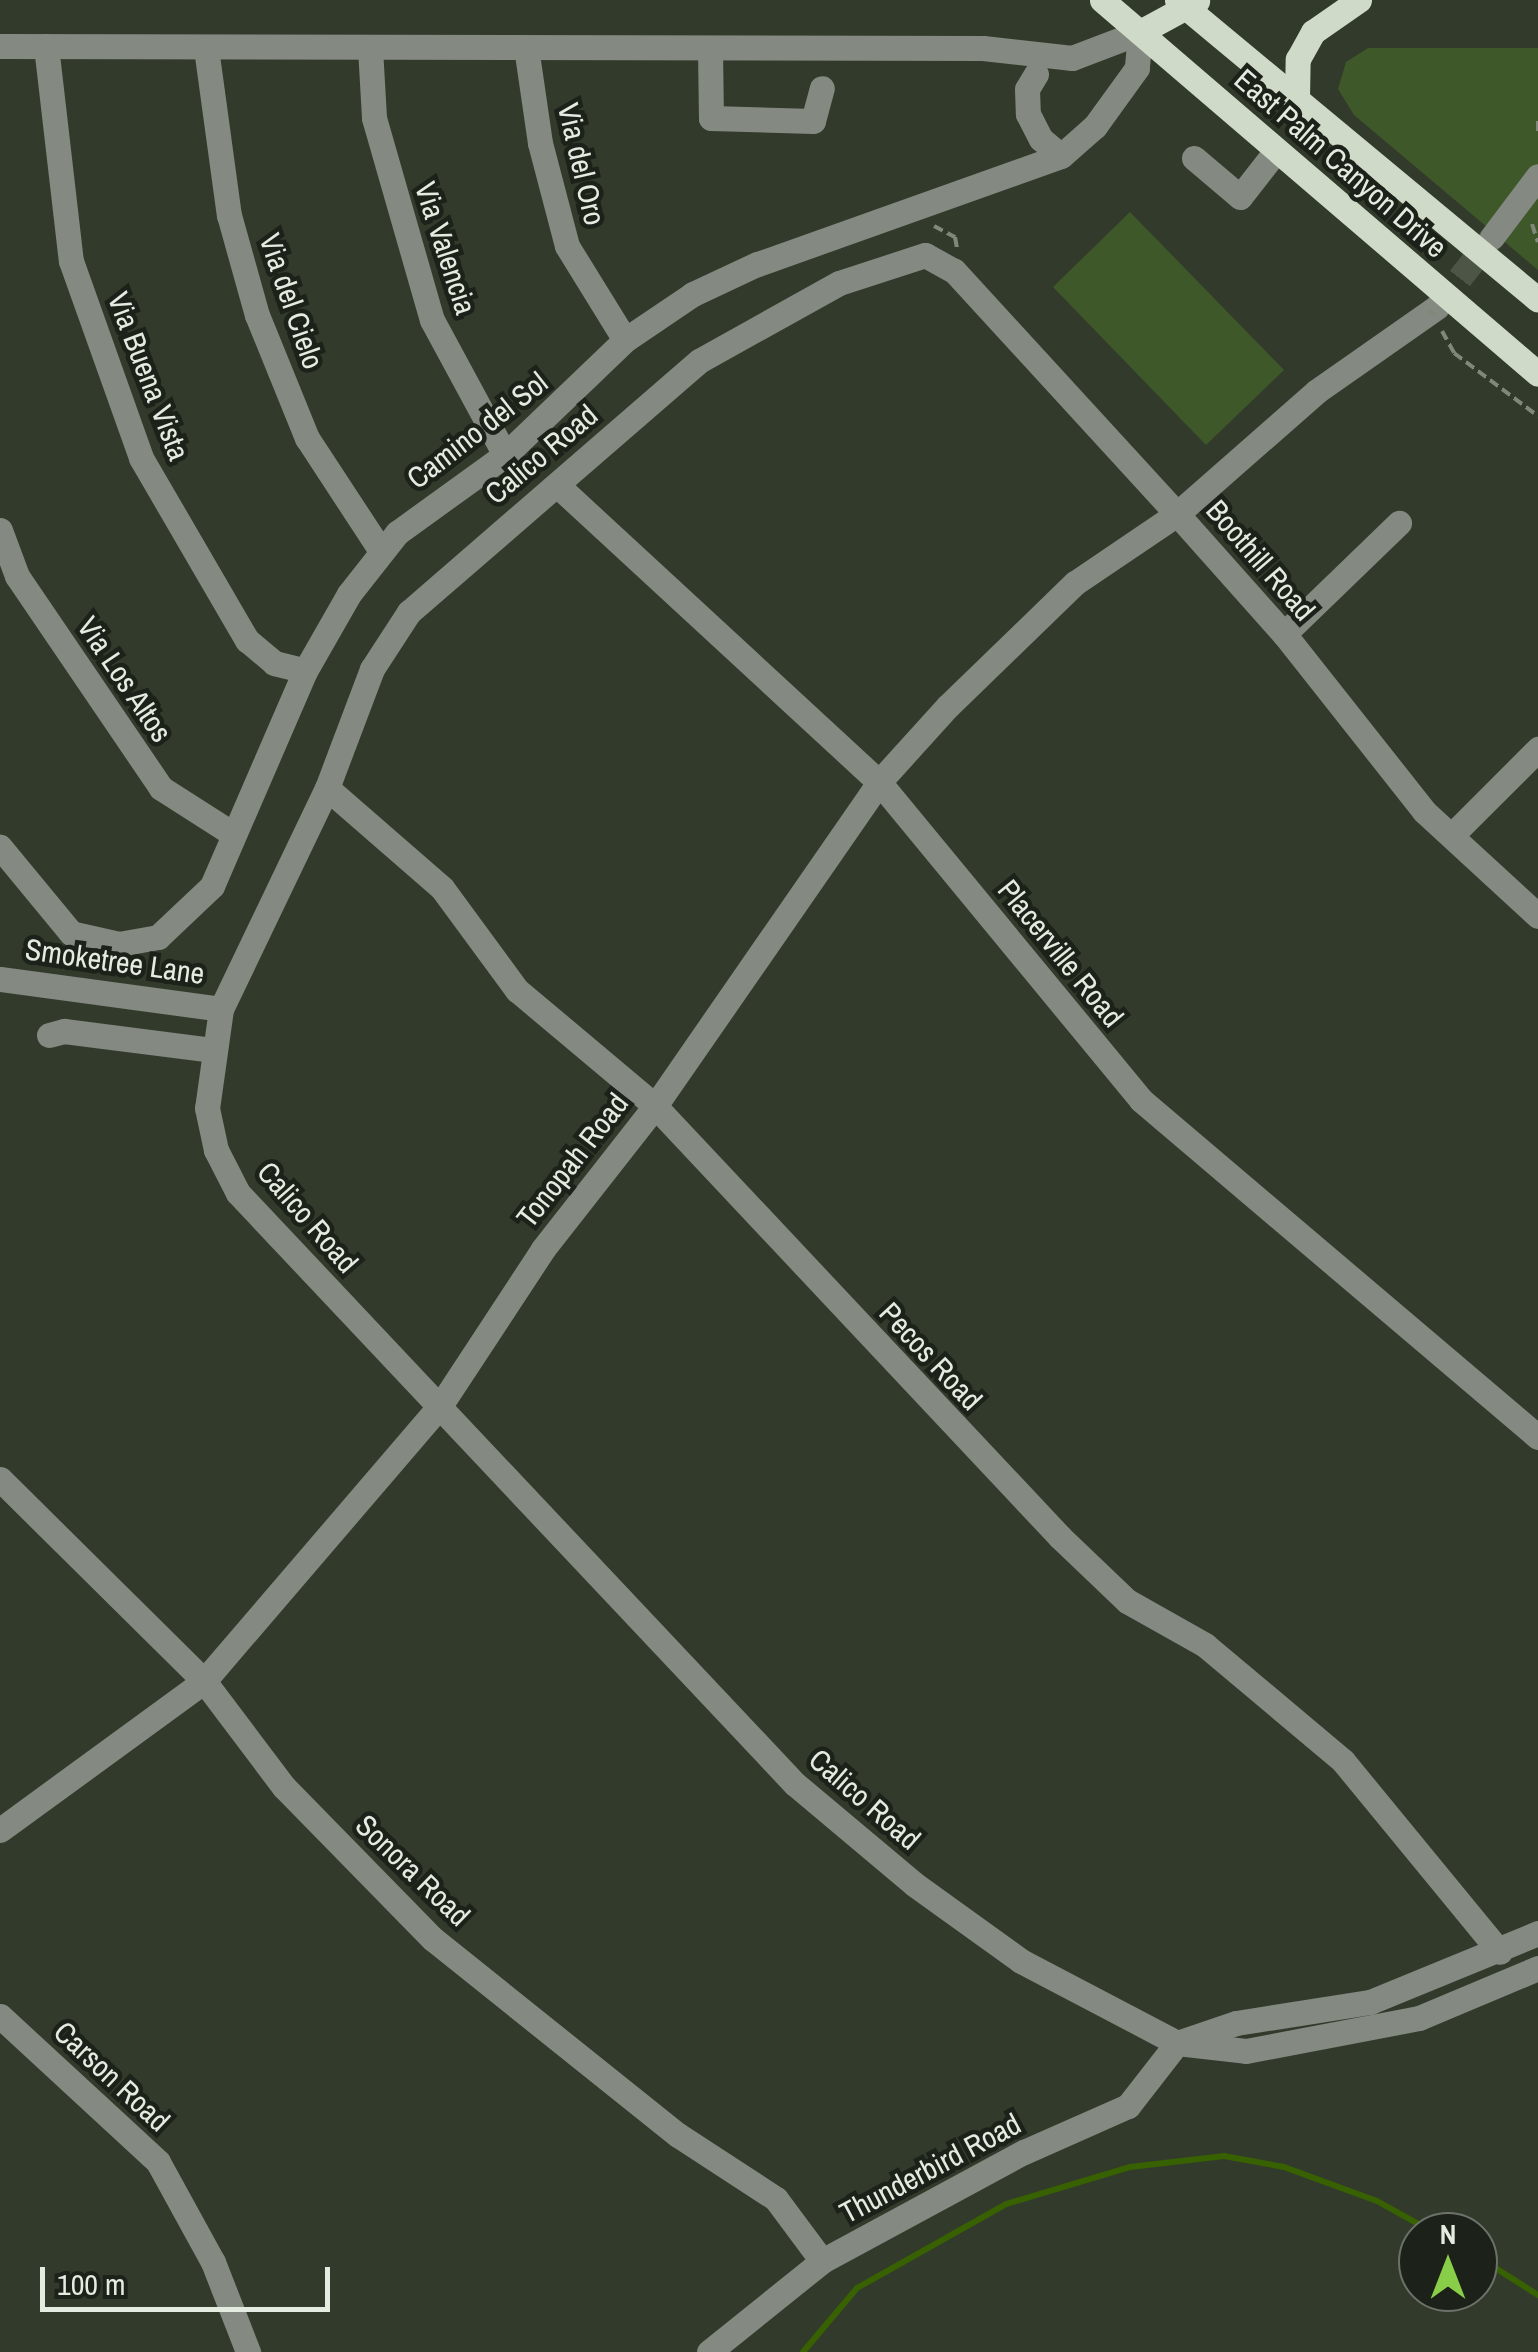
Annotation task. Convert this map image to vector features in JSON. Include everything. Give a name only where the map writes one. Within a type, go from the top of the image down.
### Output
[{"type":"main road","name":"East Palm Canyon Drive","points":[[1102,0],[1538,374]]},
{"type":"main road","points":[[1297,98],[1298,60],[1312,32],[1359,0]]},
{"type":"main road","name":"East Palm Canyon Drive","points":[[1187,2],[1538,300]]},
{"type":"main road","points":[[1140,32],[1187,2]]},
{"type":"street","points":[[0,46],[710,48],[1023,61],[1072,58],[1140,32]]},
{"type":"street","name":"Camino del Sol","points":[[0,847],[72,933],[119,944],[158,937],[189,914],[212,886],[305,672],[381,551],[506,456],[625,340],[693,294],[757,264],[1038,168],[1061,156],[1095,126],[1138,68],[1140,32]]},
{"type":"street","name":"Via Buena Vista","points":[[46,46],[72,261],[141,458],[247,640],[274,663],[305,672]]},
{"type":"street","name":"Via del Oro","points":[[526,47],[540,143],[567,246],[625,340]]},
{"type":"street","name":"Via del Cielo","points":[[206,48],[229,215],[257,315],[308,438],[381,551]]},
{"type":"street","name":"Via Valencia","points":[[370,48],[374,118],[432,320],[506,456]]},
{"type":"street","points":[[710,48],[711,118],[813,121],[822,88]]},
{"type":"street","points":[[1023,61],[1028,114],[1040,139],[1061,156]]},
{"type":"street","points":[[1194,158],[1240,197],[1276,151]]},
{"type":"street","points":[[1492,237],[1538,176]]},
{"type":"street","name":"Boothill Road","points":[[925,255],[950,268],[1178,514],[1284,634],[1424,811],[1538,916]]},
{"type":"street","name":"Calico Road","points":[[925,255],[839,284],[745,330],[699,360],[409,612],[372,669],[327,788],[221,1009],[206,1108],[216,1150],[238,1193],[796,1784],[914,1884],[1021,1960],[1178,2043]]},
{"type":"street","name":"Tonopah Road","points":[[0,1830],[204,1681],[440,1406],[543,1249],[655,1106],[879,782],[1076,583],[1178,514],[1318,391],[1433,311]]},
{"type":"street","name":"Placerville Road","points":[[557,485],[879,782],[1141,1100],[1538,1437]]},
{"type":"street","points":[[1284,634],[1399,523]]},
{"type":"street","name":"Via Los Altos","points":[[0,530],[17,576],[160,788],[232,834]]},
{"type":"street","points":[[1452,836],[1538,749]]},
{"type":"street","name":"Pecos Road","points":[[327,788],[442,888],[517,990],[655,1106],[1060,1538],[1127,1601],[1205,1645],[1343,1761],[1500,1952]]},
{"type":"street","name":"Smoketree Lane","points":[[0,979],[221,1009]]},
{"type":"street","points":[[50,1035],[64,1031],[212,1050]]},
{"type":"street","name":"Sonora Road","points":[[0,1479],[204,1681],[284,1787],[434,1939],[678,2136],[776,2199],[822,2262]]},
{"type":"street","points":[[1178,2043],[1236,2023],[1370,2002],[1500,1952],[1538,1933]]},
{"type":"street","points":[[1178,2043],[1246,2051],[1342,2036],[1420,2018],[1538,1968]]},
{"type":"street","name":"Carson Road","points":[[0,2016],[158,2162],[213,2262],[248,2352]]},
{"type":"street","name":"Thunderbird Road","points":[[709,2352],[822,2262],[1024,2152],[1128,2106],[1178,2043]]},
{"type":"path","points":[[1538,121],[1538,135]]},
{"type":"path","points":[[922,205],[930,223],[955,237],[950,268]]},
{"type":"path","points":[[1534,212],[1538,242]]},
{"type":"path","points":[[1433,311],[1454,353],[1538,416]]},
{"type":"green space","points":[[1368,48],[1538,48],[1538,270],[1354,115],[1338,89],[1346,62]]},
{"type":"green space","points":[[1130,212],[1284,370],[1206,445],[1053,287]]},
{"type":"waterway","points":[[803,2352],[857,2288],[1006,2204],[1130,2167],[1224,2156],[1284,2167],[1398,2213]]},
{"type":"waterway","points":[[1498,2270],[1538,2295]]},
{"type":"tunnel","points":[[1437,307],[1492,237]]}]
